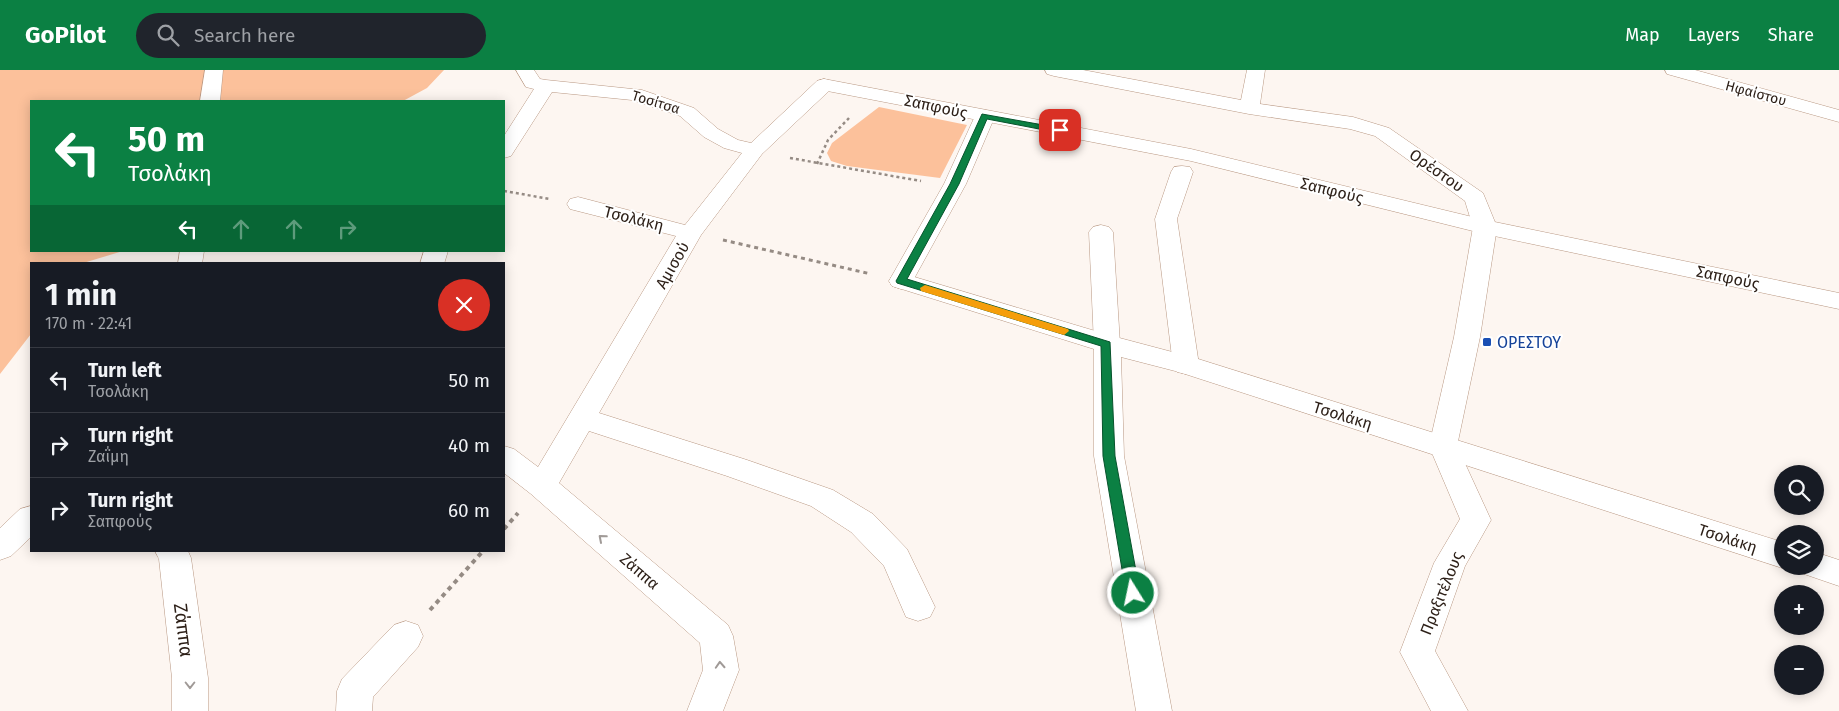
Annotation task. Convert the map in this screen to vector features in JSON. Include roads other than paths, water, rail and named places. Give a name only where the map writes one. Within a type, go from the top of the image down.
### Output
[{"type":"street","points":[[210,100],[214,70]]},
{"type":"street","name":"Τοσίτσα","points":[[525,70],[533,83],[546,86],[635,94],[687,112],[711,133],[731,144],[755,150]]},
{"type":"street","name":"Ορέστου","points":[[1054,70],[1249,108],[1352,123],[1382,132],[1475,198],[1485,227],[1467,337],[1443,446]]},
{"type":"street","points":[[1249,108],[1256,70]]},
{"type":"street","name":"Ηφαίστου","points":[[1674,70],[1839,116]]},
{"type":"street","name":"Σαπφούς","points":[[831,78],[873,93],[1191,156],[1485,227],[1839,300]]},
{"type":"street","name":"Αμισού","points":[[542,486],[690,232],[755,150],[831,78]]},
{"type":"street","points":[[505,150],[546,86]]},
{"type":"street","name":"Τσολάκη","points":[[985,116],[955,184],[901,281],[1106,344],[1186,365],[1774,552]]},
{"type":"street","points":[[1182,172],[1166,219],[1186,365]]},
{"type":"street","name":"Τσολάκη","points":[[578,204],[690,232]]},
{"type":"street","points":[[1101,232],[1109,456],[1154,711]]},
{"type":"street","points":[[582,418],[737,468],[822,498],[862,523],[896,558],[918,607]]},
{"type":"street","name":"Πραξιτέλους","points":[[1443,446],[1476,520],[1450,563],[1417,652],[1450,711]]},
{"type":"street","name":"Ζάππα","points":[[505,457],[542,486],[716,636],[721,670],[705,711]]},
{"type":"street","points":[[0,547],[30,519]]},
{"type":"street","name":"Ζάππα","points":[[172,552],[175,558],[190,678],[190,711]]},
{"type":"street","points":[[1824,568],[1839,573]]},
{"type":"street","points":[[354,711],[355,691],[406,636]]},
{"type":"place","name":"ΟΡΕΣΤΟΥ","points":[[1487,342]]}]
